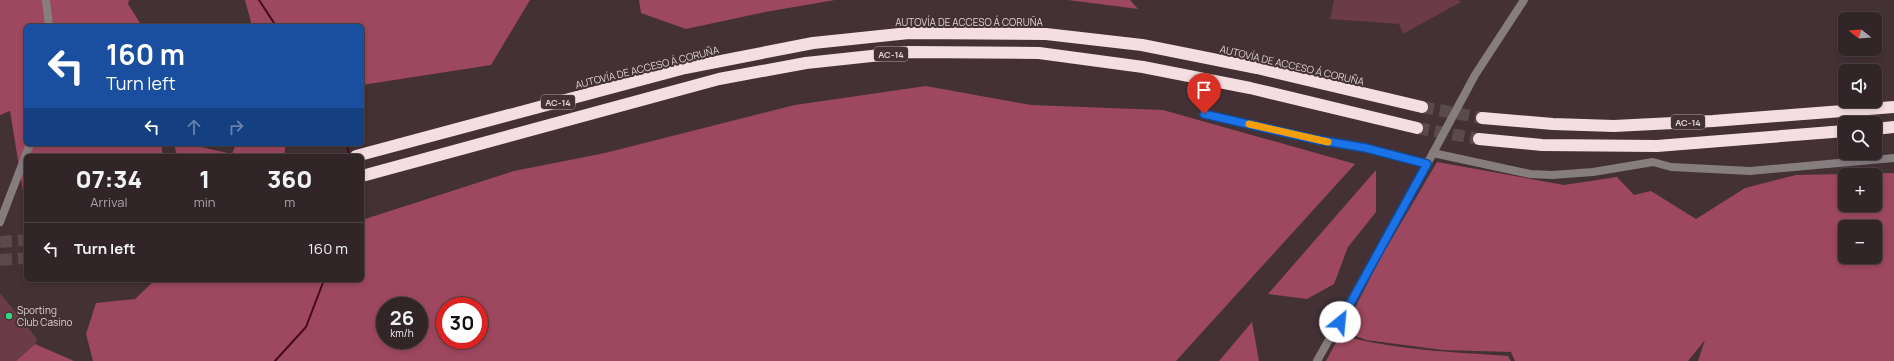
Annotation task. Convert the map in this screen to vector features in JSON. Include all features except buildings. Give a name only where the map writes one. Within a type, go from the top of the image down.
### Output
[{"type":"highway","name":"AUTOVÍA DE ACCESO Á CORUÑA","points":[[364,154],[685,68],[813,43],[909,33],[1046,34],[1142,45],[1257,68],[1422,107]]},
{"type":"highway","name":"AC-14","points":[[367,175],[719,79],[806,63],[909,52],[1039,54],[1143,67],[1250,88],[1417,128]]},
{"type":"highway","name":"AC-14","points":[[1482,118],[1553,124],[1614,126],[1713,121],[1894,107]]},
{"type":"highway","points":[[1882,128],[1894,127]]},
{"type":"highway","name":"AC-14","points":[[1479,139],[1542,145],[1657,146],[1838,132]]},
{"type":"street","points":[[46,0],[49,24]]},
{"type":"street","points":[[1317,361],[1336,330],[1475,75],[1524,0]]},
{"type":"street","points":[[1204,114],[1313,139],[1530,174],[1552,175],[1593,172],[1653,162],[1670,167],[1750,171],[1894,158]]},
{"type":"street","points":[[0,222],[24,160]]},
{"type":"shaded area","points":[[0,0],[129,0],[128,4],[141,24],[24,24],[24,146],[162,146],[162,154],[24,154],[23,191],[10,111],[0,115]]},
{"type":"shaded area","points":[[245,0],[530,0],[491,65],[364,85],[364,24],[251,24]]},
{"type":"shaded area","points":[[639,0],[835,0],[765,12],[686,29],[641,13]]},
{"type":"shaded area","points":[[1068,0],[1130,0],[1138,9]]},
{"type":"shaded area","points":[[1334,0],[1458,0],[1461,2],[1403,34],[1399,24],[1330,19]]},
{"type":"shaded area","points":[[926,86],[1031,105],[1163,110],[1355,164],[1176,361],[93,361],[86,334],[96,303],[135,299],[153,282],[364,282],[364,219],[514,171],[605,153],[795,105]]},
{"type":"shaded area","points":[[174,146],[197,146],[232,154],[176,154]]},
{"type":"shaded area","points":[[235,146],[286,146],[284,154],[232,154]]},
{"type":"shaded area","points":[[1437,162],[1564,185],[1617,177],[1634,195],[1651,191],[1696,219],[1745,188],[1796,175],[1838,174],[1838,212],[1882,212],[1882,173],[1894,173],[1894,361],[1698,361],[1705,340],[1688,361],[1515,361],[1511,352],[1443,350],[1366,340],[1343,331],[1381,257]]},
{"type":"shaded area","points":[[1376,170],[1376,212],[1348,247],[1334,284],[1307,299],[1268,294]]},
{"type":"shaded area","name":"Sporting Club Casino","points":[[0,293],[37,339],[36,343],[16,361],[0,361]]},
{"type":"shaded area","points":[[1252,322],[1259,361],[1219,361]]},
{"type":"shaded area","points":[[1340,335],[1403,347],[1445,352],[1508,356],[1511,361],[1326,361]]},
{"type":"shaded area","points":[[35,344],[74,361],[16,361]]},
{"type":"waterway","points":[[259,0],[275,24]]},
{"type":"waterway","points":[[347,146],[349,154]]},
{"type":"waterway","points":[[275,361],[306,327],[323,282]]},
{"type":"tunnel","points":[[1422,107],[1482,118]]},
{"type":"tunnel","points":[[1417,128],[1479,139]]},
{"type":"tunnel","points":[[0,242],[24,240]]},
{"type":"tunnel","points":[[0,260],[24,258]]},
{"type":"slow traffic","points":[[1249,124],[1328,142]]},
{"type":"place","name":"Sporting Club Casino","points":[[9,316]]},
{"type":"route","points":[[1204,114],[1313,139],[1366,148],[1427,164],[1340,322]]}]
